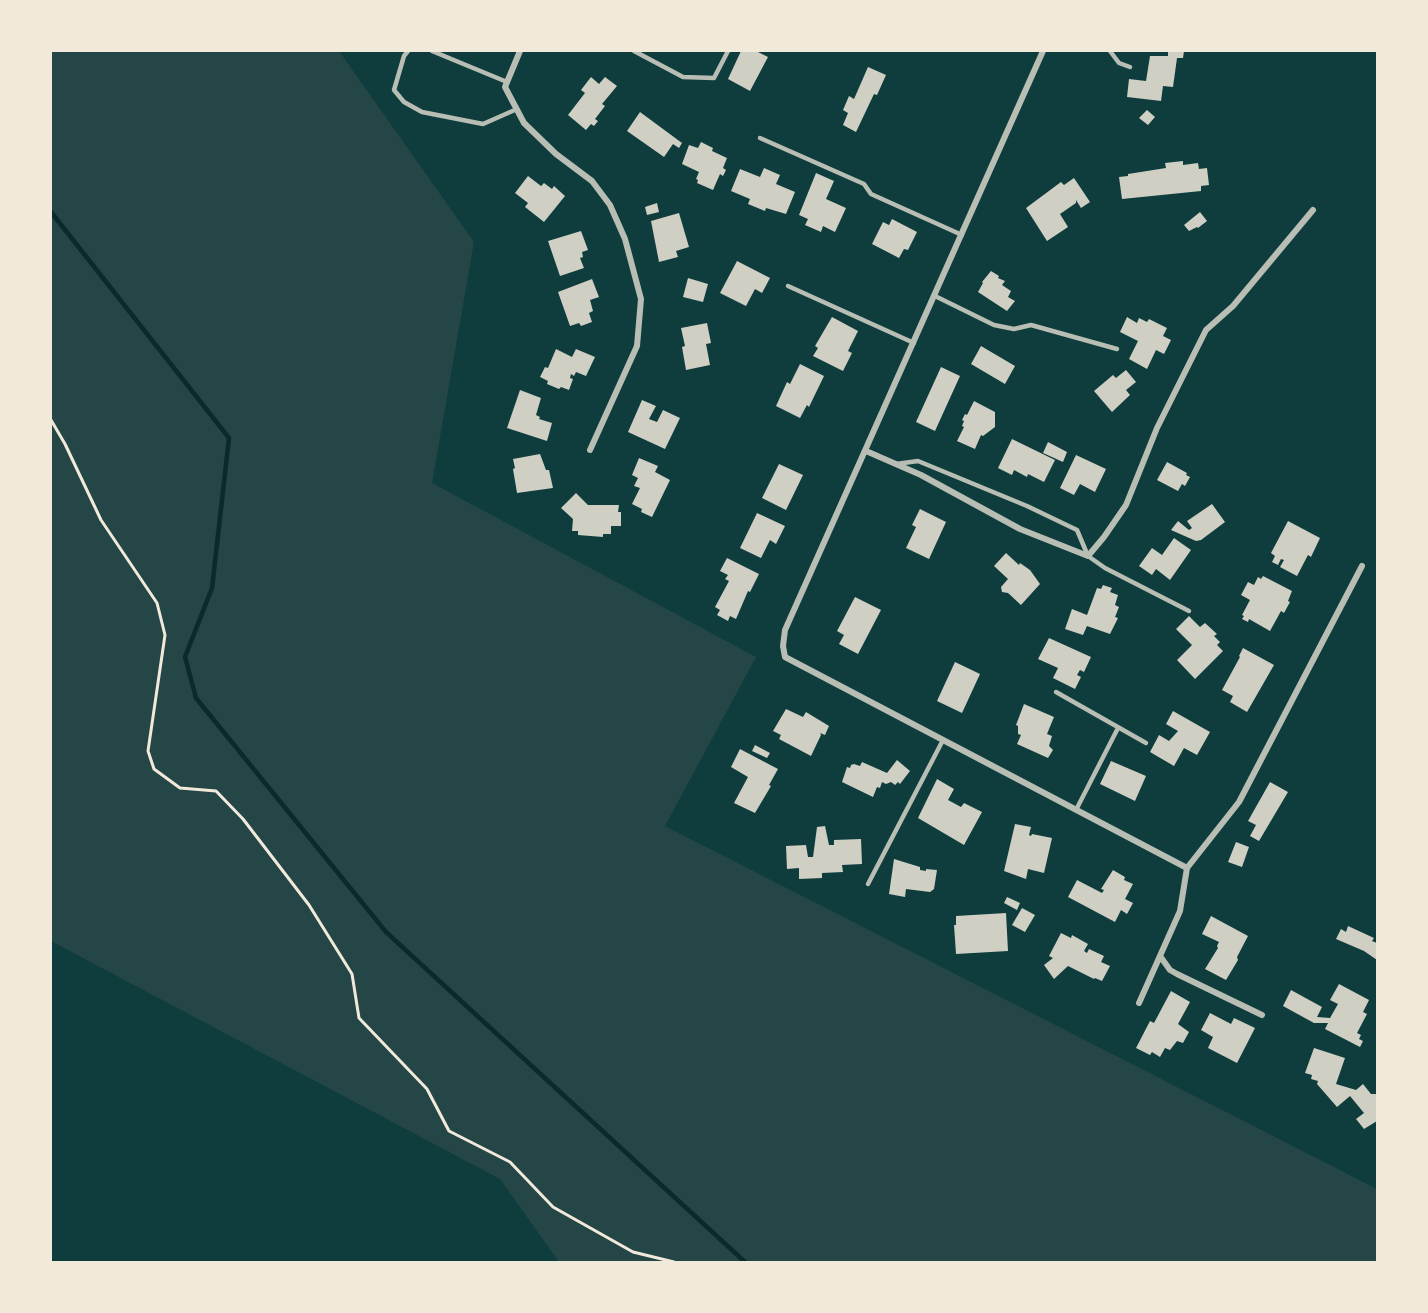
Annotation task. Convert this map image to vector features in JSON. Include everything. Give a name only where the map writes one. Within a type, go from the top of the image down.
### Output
[{"type":"street","points":[[520,51],[506,85],[517,109],[524,123],[556,154],[592,181],[610,205],[625,239],[641,299],[637,346],[590,450]]},
{"type":"street","points":[[1043,51],[785,630],[783,646],[785,657],[1187,868]]},
{"type":"street","points":[[866,451],[921,475],[1020,529],[1088,556],[1126,505],[1157,428],[1206,330],[1233,306],[1313,210]]},
{"type":"street","points":[[1138,1004],[1180,911],[1187,868],[1239,802],[1362,566]]},
{"type":"street","points":[[1160,956],[1170,970],[1262,1015]]},
{"type":"lane","points":[[408,51],[404,56],[394,90],[404,102],[422,112],[483,124],[517,109]]},
{"type":"lane","points":[[432,51],[506,85]]},
{"type":"lane","points":[[634,51],[683,77],[714,78],[728,51]]},
{"type":"lane","points":[[1110,51],[1119,63],[1130,67]]},
{"type":"lane","points":[[760,138],[864,184],[871,194],[962,235]]},
{"type":"lane","points":[[788,286],[914,343]]},
{"type":"lane","points":[[935,296],[994,325],[1014,329],[1031,325],[1117,349]]},
{"type":"lane","points":[[896,464],[918,461],[1027,506],[1077,530],[1088,556],[1105,568],[1189,611]]},
{"type":"lane","points":[[1056,692],[1146,743]]},
{"type":"lane","points":[[1076,810],[1118,728]]},
{"type":"lane","points":[[868,884],[943,740]]},
{"type":"path","points":[[51,420],[101,520],[157,603],[165,635],[148,751],[154,769],[180,788],[216,791],[243,819],[309,905],[352,974],[359,1018],[427,1089],[449,1131],[510,1162],[553,1207],[633,1252],[674,1262]]},
{"type":"shaded area","points":[[51,51],[339,51],[474,242],[432,483],[756,657],[665,826],[1377,1189],[1377,1262],[559,1262],[500,1179],[51,941]]},
{"type":"building","points":[[741,51],[756,51],[768,57],[750,91],[728,79]]},
{"type":"building","points":[[1168,51],[1184,51],[1183,58],[1177,58],[1173,87],[1163,86],[1161,101],[1127,97],[1129,79],[1146,81],[1150,56],[1168,56]]},
{"type":"building","points":[[868,67],[886,75],[856,132],[843,125],[848,113],[843,110],[849,96],[854,99]]},
{"type":"building","points":[[591,77],[599,84],[605,77],[617,86],[602,104],[605,106],[595,119],[598,121],[586,130],[568,115],[585,93],[581,90]]},
{"type":"building","points":[[1147,110],[1155,117],[1148,125],[1139,118]]},
{"type":"building","points":[[640,112],[682,143],[679,148],[673,144],[664,157],[627,131]]},
{"type":"building","points":[[701,142],[713,148],[712,151],[727,158],[723,168],[726,170],[723,176],[720,174],[713,190],[697,183],[699,172],[682,164],[689,145],[698,148]]},
{"type":"building","points":[[1183,161],[1183,165],[1198,163],[1199,169],[1207,168],[1209,185],[1201,186],[1201,191],[1122,199],[1119,177],[1166,168],[1165,163]]},
{"type":"building","points":[[764,168],[780,175],[776,184],[795,192],[786,214],[766,208],[765,211],[748,204],[750,199],[731,191],[740,169],[760,177]]},
{"type":"building","points":[[816,173],[834,181],[826,199],[846,208],[835,232],[823,226],[821,232],[805,225],[808,219],[799,215]]},
{"type":"building","points":[[528,176],[541,186],[544,183],[552,189],[554,186],[565,196],[544,222],[525,207],[528,203],[515,193]]},
{"type":"building","points":[[1074,178],[1090,202],[1081,208],[1076,200],[1076,203],[1060,214],[1068,227],[1047,241],[1026,208],[1061,182],[1064,185]]},
{"type":"building","points":[[657,203],[659,212],[647,215],[645,207]]},
{"type":"building","points":[[1200,212],[1207,221],[1189,231],[1184,225]]},
{"type":"building","points":[[679,213],[689,247],[676,251],[678,257],[659,262],[651,221]]},
{"type":"building","points":[[892,219],[917,232],[908,250],[904,249],[899,258],[872,244],[883,222],[889,225]]},
{"type":"building","points":[[581,231],[588,250],[582,252],[583,257],[580,258],[584,268],[560,276],[548,241]]},
{"type":"building","points":[[737,261],[770,278],[762,293],[755,289],[746,306],[720,293]]},
{"type":"building","points":[[991,271],[1005,281],[1002,285],[1011,291],[1008,297],[1015,301],[1007,311],[978,292],[982,282]]},
{"type":"building","points":[[688,278],[708,284],[703,302],[683,297]]},
{"type":"building","points":[[592,279],[599,297],[590,300],[593,311],[589,313],[592,322],[581,326],[579,323],[570,326],[558,292]]},
{"type":"building","points":[[832,317],[858,331],[848,351],[852,353],[843,371],[813,356],[818,348],[815,346]]},
{"type":"building","points":[[1127,317],[1137,323],[1139,318],[1147,322],[1149,319],[1167,328],[1163,336],[1171,340],[1164,354],[1156,350],[1147,369],[1129,359],[1138,341],[1120,332]]},
{"type":"building","points":[[707,323],[711,343],[706,344],[710,365],[686,370],[682,347],[685,346],[681,328]]},
{"type":"building","points":[[981,346],[1015,366],[1005,384],[971,364]]},
{"type":"building","points":[[556,349],[572,357],[576,349],[595,357],[586,376],[576,372],[574,376],[571,374],[570,378],[573,379],[569,390],[547,384],[548,381],[540,377],[545,367],[548,368]]},
{"type":"building","points":[[800,364],[824,376],[809,407],[807,405],[800,418],[776,406],[787,382],[790,384]]},
{"type":"building","points":[[941,367],[960,376],[935,431],[916,422]]},
{"type":"building","points":[[1126,370],[1136,382],[1126,390],[1130,395],[1112,412],[1094,391],[1113,375],[1116,378]]},
{"type":"building","points":[[520,390],[541,398],[536,415],[540,417],[539,419],[552,423],[547,441],[507,428]]},
{"type":"building","points":[[642,400],[656,406],[649,419],[657,422],[663,410],[680,418],[665,449],[628,432]]},
{"type":"building","points":[[974,401],[995,412],[995,427],[983,436],[981,435],[975,449],[957,441],[964,427],[962,420]]},
{"type":"building","points":[[1012,439],[1055,460],[1044,482],[1028,474],[1027,477],[1014,470],[1012,475],[998,468]]},
{"type":"building","points":[[1048,442],[1067,452],[1063,462],[1043,453]]},
{"type":"building","points":[[540,454],[546,470],[549,470],[553,488],[517,493],[513,459]]},
{"type":"building","points":[[1076,455],[1106,469],[1095,492],[1080,484],[1074,495],[1060,488]]},
{"type":"building","points":[[639,458],[658,466],[655,472],[670,480],[652,517],[641,512],[642,509],[632,504],[640,488],[634,486],[638,478],[632,475]]},
{"type":"building","points":[[1167,462],[1190,477],[1185,486],[1182,484],[1178,491],[1157,480]]},
{"type":"building","points":[[779,464],[803,475],[786,510],[762,498]]},
{"type":"building","points":[[576,493],[588,505],[619,505],[621,526],[611,526],[611,534],[603,534],[603,537],[578,535],[578,531],[572,531],[573,519],[561,508]]},
{"type":"building","points":[[1212,504],[1225,522],[1201,540],[1196,541],[1171,530],[1178,521],[1189,530],[1192,528],[1187,521]]},
{"type":"building","points":[[920,509],[946,522],[929,559],[906,548],[916,527],[912,525]]},
{"type":"building","points":[[757,513],[785,526],[776,544],[770,540],[761,558],[740,548]]},
{"type":"building","points":[[1288,521],[1320,538],[1311,557],[1308,555],[1297,576],[1280,567],[1284,560],[1281,559],[1278,565],[1272,562],[1275,556],[1271,553]]},
{"type":"building","points":[[1174,538],[1191,550],[1170,580],[1156,569],[1152,575],[1139,566],[1152,548],[1162,555]]},
{"type":"building","points":[[1006,553],[1019,565],[1020,563],[1030,570],[1040,584],[1021,605],[1008,593],[1002,592],[1001,587],[1008,579],[994,566]]},
{"type":"building","points":[[727,558],[759,574],[750,592],[748,591],[736,619],[730,616],[728,621],[717,615],[720,610],[715,607],[729,581],[725,579],[728,575],[720,571]]},
{"type":"building","points":[[1263,576],[1292,591],[1288,601],[1290,602],[1284,613],[1281,611],[1270,631],[1249,619],[1248,622],[1242,619],[1250,600],[1241,595],[1248,582],[1254,585],[1258,577],[1261,579]]},
{"type":"building","points":[[1103,585],[1112,588],[1110,592],[1118,595],[1115,605],[1119,607],[1115,617],[1118,618],[1110,634],[1087,626],[1083,635],[1065,629],[1072,609],[1087,615],[1097,588],[1101,589]]},
{"type":"building","points":[[855,597],[881,610],[858,654],[839,644],[844,635],[837,631]]},
{"type":"building","points":[[1189,616],[1200,627],[1205,623],[1217,634],[1214,636],[1220,642],[1217,645],[1223,651],[1195,679],[1177,660],[1192,645],[1176,629]]},
{"type":"building","points":[[1049,638],[1091,657],[1084,672],[1080,670],[1077,675],[1081,677],[1075,689],[1053,678],[1058,668],[1038,659]]},
{"type":"building","points":[[1243,648],[1274,665],[1247,712],[1230,702],[1233,696],[1222,690]]},
{"type":"building","points":[[955,662],[980,674],[962,713],[937,701]]},
{"type":"building","points":[[1024,704],[1054,717],[1047,734],[1052,736],[1049,746],[1053,750],[1048,758],[1017,744],[1021,735],[1018,734],[1016,725]]},
{"type":"building","points":[[786,709],[803,717],[806,712],[829,726],[825,735],[820,733],[811,756],[779,739],[781,735],[773,731]]},
{"type":"building","points":[[1173,711],[1210,732],[1197,755],[1184,748],[1174,766],[1150,752],[1159,735],[1169,741],[1178,731],[1166,724]]},
{"type":"building","points":[[755,745],[770,753],[767,758],[752,751]]},
{"type":"building","points":[[740,749],[778,769],[755,813],[734,803],[748,777],[731,767]]},
{"type":"building","points":[[897,760],[910,771],[900,784],[882,782],[873,797],[842,782],[847,767],[850,768],[851,765],[860,766],[862,762],[887,773]]},
{"type":"building","points":[[1111,761],[1146,776],[1135,801],[1100,784]]},
{"type":"building","points":[[937,779],[954,789],[948,800],[961,807],[964,803],[982,812],[964,845],[918,818]]},
{"type":"building","points":[[1270,782],[1288,792],[1259,841],[1250,836],[1256,825],[1248,821]]},
{"type":"building","points":[[1015,824],[1031,827],[1029,835],[1031,836],[1032,834],[1052,838],[1044,873],[1028,869],[1026,879],[1004,871]]},
{"type":"building","points":[[825,826],[829,845],[834,845],[834,840],[861,839],[862,864],[842,865],[843,872],[822,873],[822,878],[799,879],[799,868],[787,869],[786,846],[806,845],[808,857],[813,857],[817,827]]},
{"type":"building","points":[[1236,842],[1249,847],[1242,867],[1228,862]]},
{"type":"building","points":[[894,859],[920,867],[920,870],[937,870],[934,889],[930,892],[906,889],[905,897],[889,894]]},
{"type":"building","points":[[1113,870],[1125,877],[1124,880],[1133,884],[1125,899],[1133,903],[1127,914],[1121,910],[1115,922],[1068,897],[1077,880],[1102,893],[1104,890],[1101,889]]},
{"type":"building","points":[[1007,897],[1020,903],[1017,910],[1004,903]]},
{"type":"building","points":[[1022,908],[1035,915],[1025,932],[1012,925]]},
{"type":"building","points":[[1006,913],[1008,951],[956,954],[954,925],[956,925],[956,916]]},
{"type":"building","points":[[1211,916],[1248,936],[1226,980],[1205,969],[1218,948],[1219,942],[1202,934]]},
{"type":"building","points":[[1348,926],[1374,938],[1372,941],[1377,943],[1377,960],[1364,951],[1336,939],[1341,929],[1346,932]]},
{"type":"building","points":[[1061,933],[1071,938],[1072,935],[1088,944],[1084,951],[1087,953],[1089,949],[1104,956],[1101,962],[1110,966],[1102,981],[1068,966],[1054,979],[1044,965],[1053,958],[1049,956]]},
{"type":"building","points":[[1339,984],[1369,1000],[1363,1012],[1367,1014],[1357,1033],[1361,1035],[1359,1039],[1363,1041],[1360,1047],[1325,1029],[1328,1023],[1314,1023],[1283,1006],[1291,990],[1322,1007],[1317,1017],[1330,1018],[1338,1004],[1330,1000]]},
{"type":"building","points":[[1171,991],[1190,1002],[1178,1024],[1189,1032],[1183,1043],[1177,1041],[1170,1050],[1165,1048],[1160,1057],[1152,1052],[1150,1055],[1136,1048],[1150,1021],[1154,1023]]},
{"type":"building","points":[[1210,1013],[1231,1024],[1234,1018],[1255,1028],[1237,1063],[1208,1048],[1213,1037],[1201,1030]]},
{"type":"building","points":[[1314,1048],[1345,1058],[1336,1084],[1356,1090],[1363,1084],[1371,1094],[1377,1094],[1377,1121],[1364,1129],[1356,1119],[1364,1113],[1350,1096],[1337,1107],[1317,1084],[1318,1081],[1311,1079],[1312,1075],[1305,1073]]},
{"type":"waterway","points":[[51,212],[229,438],[212,588],[185,657],[196,698],[386,932],[745,1262]]}]
